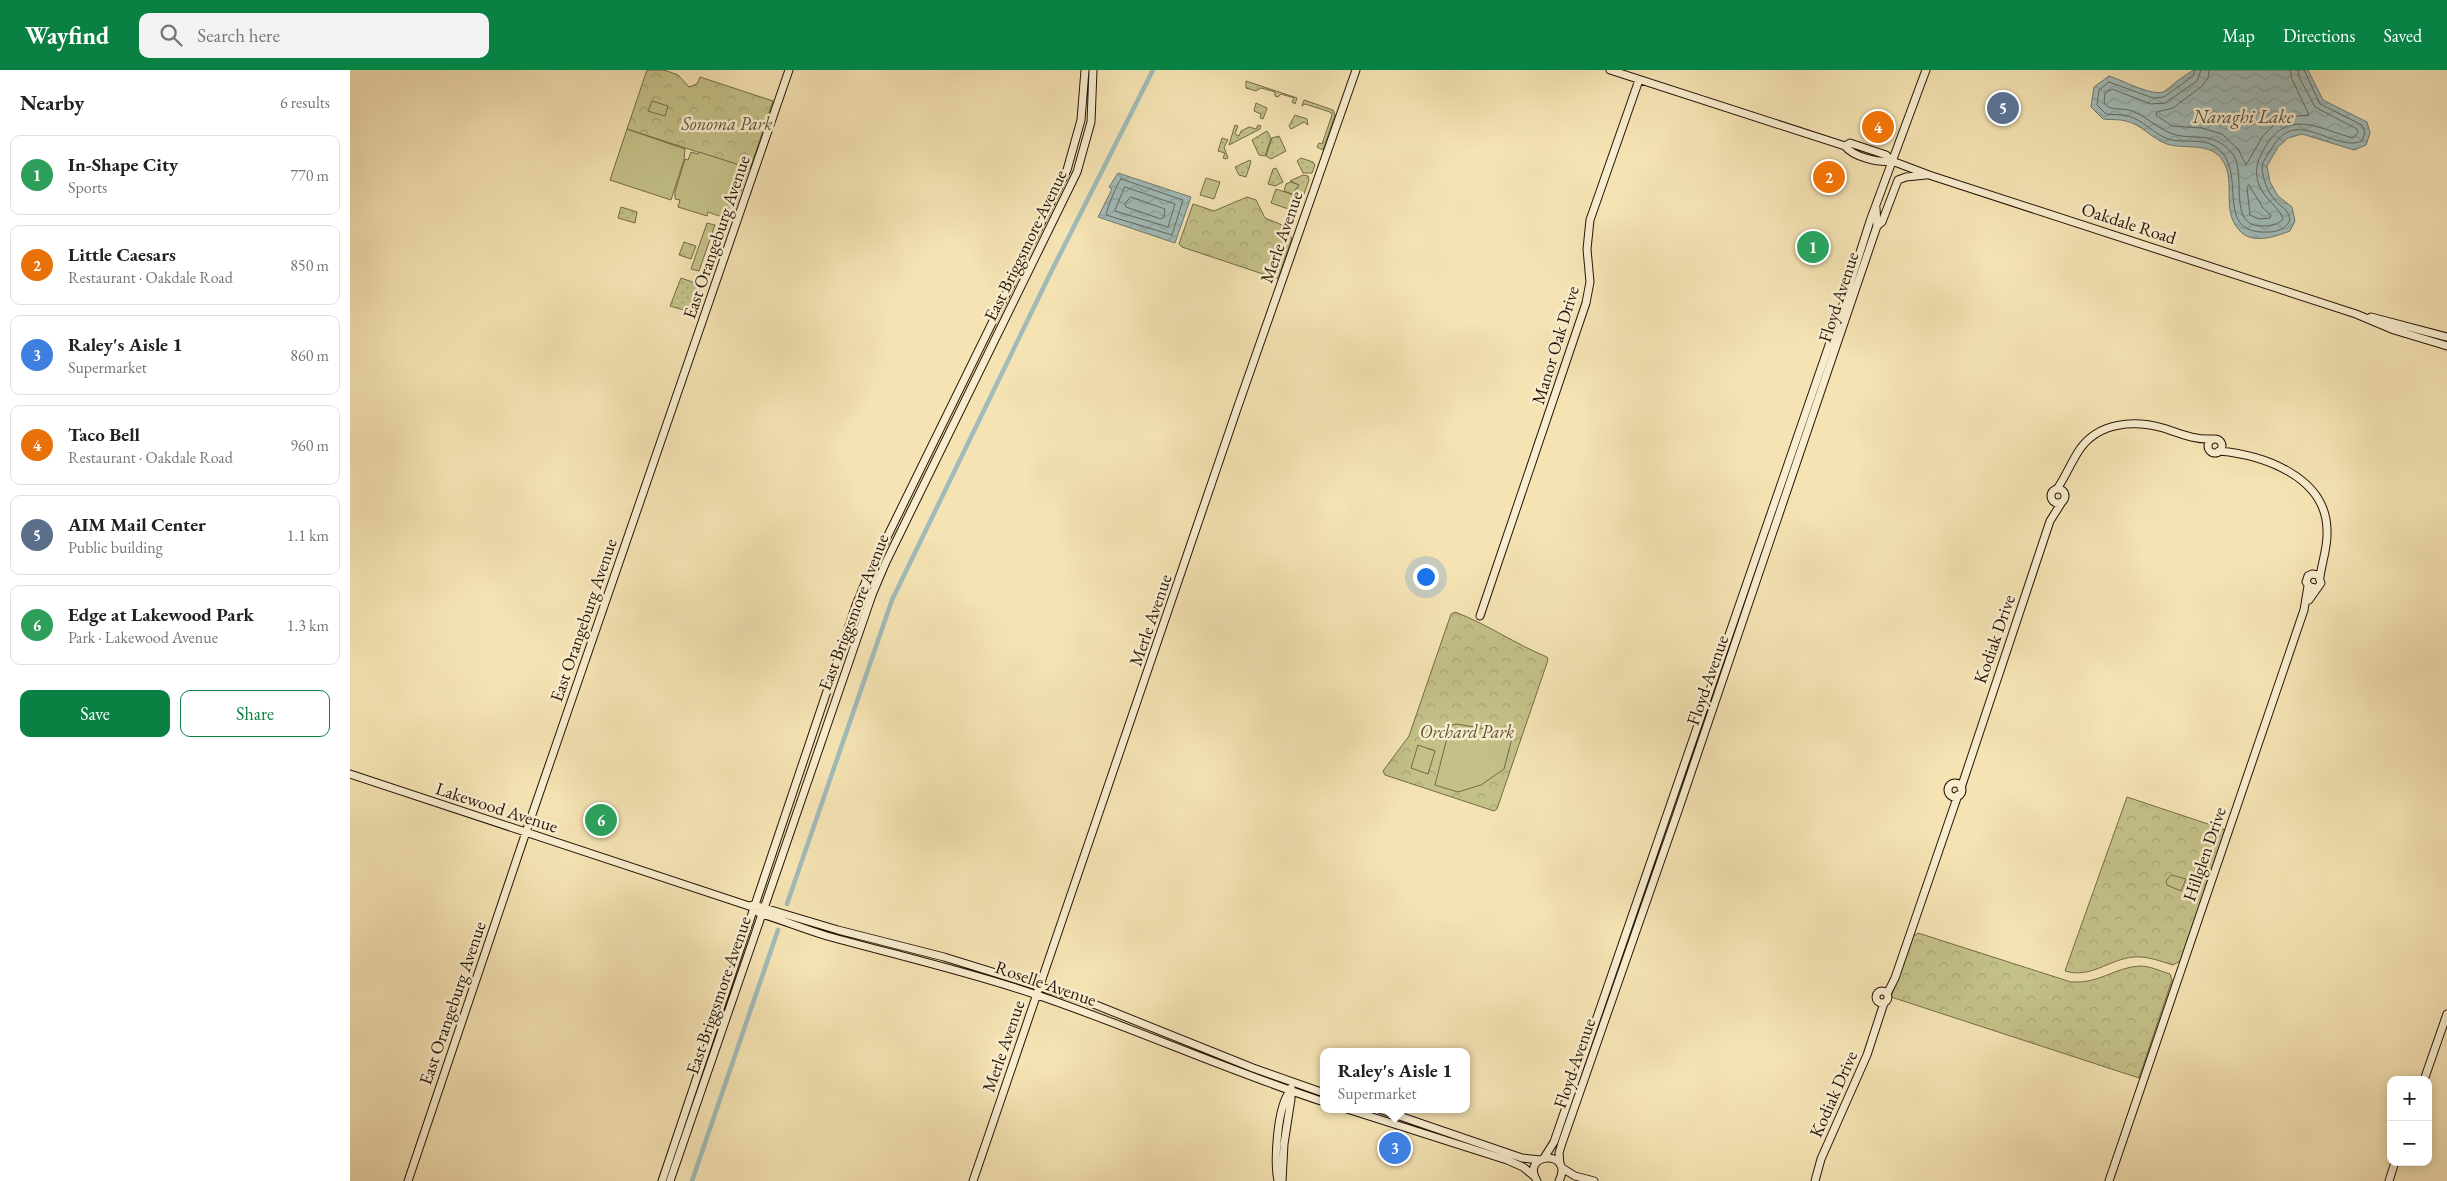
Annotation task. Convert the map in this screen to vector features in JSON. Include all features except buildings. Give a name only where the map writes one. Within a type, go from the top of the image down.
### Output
[{"type":"street","name":"East Orangeburg Avenue","points":[[408,1181],[526,832],[789,70]]},
{"type":"street","name":"East Briggsmore Avenue","points":[[662,1181],[752,907],[868,576],[1067,170],[1081,120],[1085,70]]},
{"type":"street","name":"East Briggsmore Avenue","points":[[670,1181],[872,595],[886,562],[1077,172],[1091,122],[1093,70]]},
{"type":"street","name":"Merle Avenue","points":[[973,1181],[1356,70]]},
{"type":"street","name":"Oakdale Road","points":[[1610,70],[1844,146],[1848,151],[1884,162],[1892,161],[1929,175],[2356,314],[2394,330],[2447,346]]},
{"type":"street","name":"Floyd Avenue","points":[[1536,1179],[1534,1167],[1554,1142],[1876,205],[1926,70]]},
{"type":"street","name":"Manor Oak Drive","points":[[1480,616],[1586,304],[1590,282],[1587,249],[1590,220],[1639,80]]},
{"type":"street","points":[[1877,226],[1882,222],[1898,180],[1906,177],[1929,175]]},
{"type":"street","name":"Floyd Avenue","points":[[1559,1181],[1561,1166],[1559,1153],[1562,1142],[1678,812],[1877,226],[1876,205]]},
{"type":"street","name":"Oakdale Road","points":[[2356,314],[2397,322],[2446,337]]},
{"type":"street","points":[[2394,330],[2434,338],[2446,337]]},
{"type":"street","points":[[2053,501],[2062,502],[2065,498],[2061,491],[2069,469],[2079,450],[2091,438],[2118,425],[2138,423],[2192,438],[2218,439],[2221,448],[2213,452],[2192,438]]},
{"type":"street","points":[[2208,448],[2208,442],[2212,439]]},
{"type":"street","name":"Hillglen Drive","points":[[2109,1181],[2312,587],[2321,582],[2322,558],[2327,541],[2327,522],[2321,505],[2311,489],[2288,470],[2221,448]]},
{"type":"street","name":"Kodiak Drive","points":[[1961,788],[2050,521],[2053,501],[2052,494],[2061,491]]},
{"type":"street","name":"Kodiak Drive","points":[[2050,521],[2062,502]]},
{"type":"street","name":"Hillglen Drive","points":[[2312,587],[2306,580],[2322,558]]},
{"type":"street","points":[[2312,574],[2320,577]]},
{"type":"street","name":"Kodiak Drive","points":[[1954,783],[1967,767]]},
{"type":"street","name":"Lakewood Avenue","points":[[350,774],[752,907]]},
{"type":"street","points":[[1883,993],[1888,998],[1881,1002],[1876,996],[1883,993],[1896,971],[1961,788],[1959,784],[1954,783],[1948,788],[1951,816]]},
{"type":"street","points":[[1950,794],[1958,796]]},
{"type":"street","name":"Roselle Avenue","points":[[752,907],[826,935],[949,967],[1036,995],[1320,1101]]},
{"type":"street","name":"Roselle Avenue","points":[[763,911],[944,956],[1129,1017],[1320,1092]]},
{"type":"street","name":"Kodiak Drive","points":[[1815,1181],[1821,1159],[1868,1055],[1879,1018],[1881,1002]]},
{"type":"street","points":[[2425,1076],[2447,1014]]},
{"type":"street","points":[[1282,1181],[1284,1144],[1292,1082]]},
{"type":"street","points":[[1278,1181],[1277,1162],[1280,1125],[1285,1097],[1290,1091]]},
{"type":"street","points":[[1360,1113],[1507,1160],[1523,1167],[1536,1179]]},
{"type":"street","points":[[1391,1113],[1522,1158],[1552,1158],[1575,1176],[1594,1181]]},
{"type":"street","points":[[2389,1181],[2394,1166]]},
{"type":"green space","name":"Sonoma Park","points":[[647,70],[664,70],[678,75],[689,87],[697,84],[700,77],[773,101],[750,169],[627,129]]},
{"type":"green space","points":[[1246,81],[1297,98],[1295,104],[1292,102],[1294,98],[1281,94],[1278,97],[1275,96],[1275,92],[1261,88],[1256,91],[1246,88]]},
{"type":"green space","points":[[1304,100],[1333,110],[1335,115],[1323,150],[1317,147],[1319,143],[1322,144],[1332,115],[1330,112],[1305,104],[1302,106]]},
{"type":"green space","points":[[652,101],[668,106],[665,116],[648,111]]},
{"type":"green space","points":[[1256,103],[1267,108],[1263,119],[1260,118],[1261,114],[1254,111]]},
{"type":"green space","points":[[1295,115],[1307,119],[1308,125],[1304,122],[1291,129],[1289,126]]},
{"type":"green space","points":[[1235,125],[1238,126],[1235,134],[1239,136],[1241,131],[1249,127],[1256,129],[1258,125],[1261,126],[1260,129],[1229,145]]},
{"type":"green space","points":[[627,129],[685,149],[684,160],[671,200],[610,180]]},
{"type":"green space","points":[[1267,131],[1271,138],[1265,156],[1259,155],[1252,140]]},
{"type":"green space","points":[[1279,136],[1286,151],[1271,159],[1266,156],[1272,138]]},
{"type":"green space","points":[[1222,138],[1228,140],[1224,147],[1228,158],[1226,159],[1223,158],[1225,153],[1218,151]]},
{"type":"green space","points":[[691,152],[698,154],[699,152],[749,168],[733,214],[726,215],[725,218],[708,212],[707,216],[678,207],[680,200],[675,199],[675,192],[685,159],[688,160]]},
{"type":"green space","points":[[1301,158],[1313,162],[1315,165],[1312,173],[1303,173],[1297,161]]},
{"type":"green space","points":[[1250,160],[1246,177],[1239,175],[1235,167]]},
{"type":"green space","points":[[1276,168],[1283,182],[1275,186],[1268,184],[1273,169]]},
{"type":"green space","points":[[1303,175],[1308,176],[1309,180],[1303,197],[1292,194],[1299,185],[1290,181]]},
{"type":"green space","points":[[1206,178],[1220,182],[1214,199],[1200,195]]},
{"type":"green space","points":[[1291,182],[1299,185],[1292,194],[1284,191],[1286,184]]},
{"type":"green space","points":[[1276,189],[1302,198],[1297,212],[1271,203]]},
{"type":"green space","points":[[1247,197],[1256,200],[1265,218],[1292,229],[1290,237],[1292,238],[1278,279],[1182,247],[1179,244],[1193,204],[1214,211]]},
{"type":"green space","points":[[621,207],[637,212],[635,223],[618,218]]},
{"type":"green space","points":[[707,223],[715,225],[699,271],[691,269]]},
{"type":"green space","points":[[684,242],[696,246],[691,259],[679,255]]},
{"type":"green space","points":[[681,278],[698,284],[697,287],[700,289],[694,308],[687,311],[670,306]]},
{"type":"green space","name":"Orchard Park","points":[[1455,612],[1547,657],[1548,660],[1497,809],[1494,811],[1385,775],[1383,771],[1409,736],[1451,614]]},
{"type":"green space","points":[[1457,724],[1513,734],[1504,769],[1481,785],[1458,792],[1435,785],[1449,730],[1452,725]]},
{"type":"green space","points":[[1418,745],[1435,751],[1428,774],[1411,768]]},
{"type":"green space","points":[[2127,797],[2226,830],[2182,960],[2173,965],[2149,958],[2134,957],[2116,961],[2092,971],[2074,973],[2065,971]]},
{"type":"green space","points":[[596,807],[607,807],[612,810],[613,815],[608,831],[588,826]]},
{"type":"green space","points":[[2171,875],[2186,879],[2181,891],[2167,885],[2166,881]]},
{"type":"green space","points":[[1918,933],[2071,982],[2099,978],[2123,969],[2140,966],[2170,974],[2172,980],[2139,1078],[1891,997],[1912,937]]},
{"type":"water","name":"Naraghi Lake","points":[[2194,70],[2308,70],[2323,100],[2367,122],[2370,133],[2366,145],[2354,150],[2302,134],[2288,138],[2278,147],[2267,166],[2270,182],[2278,196],[2292,207],[2295,221],[2290,231],[2279,235],[2259,239],[2247,236],[2235,225],[2231,216],[2229,179],[2223,161],[2218,155],[2205,148],[2167,144],[2131,123],[2121,120],[2103,119],[2091,107],[2094,87],[2109,76],[2146,90],[2160,93]]},
{"type":"water","points":[[1118,173],[1191,197],[1175,243],[1098,217],[1112,189],[1109,187]]},
{"type":"waterway","points":[[787,904],[892,600],[1051,272],[1153,70]]},
{"type":"waterway","points":[[692,1181],[778,930]]},
{"type":"place","name":"AIM Mail Center","points":[[2003,108]]},
{"type":"place","name":"Taco Bell","points":[[1878,127]]},
{"type":"place","name":"Little Caesars","points":[[1829,177]]},
{"type":"place","name":"In-Shape City","points":[[1813,247]]},
{"type":"place","name":"Edge at Lakewood Park","points":[[601,820]]},
{"type":"place","name":"Raley's Aisle 1","points":[[1395,1148]]}]
